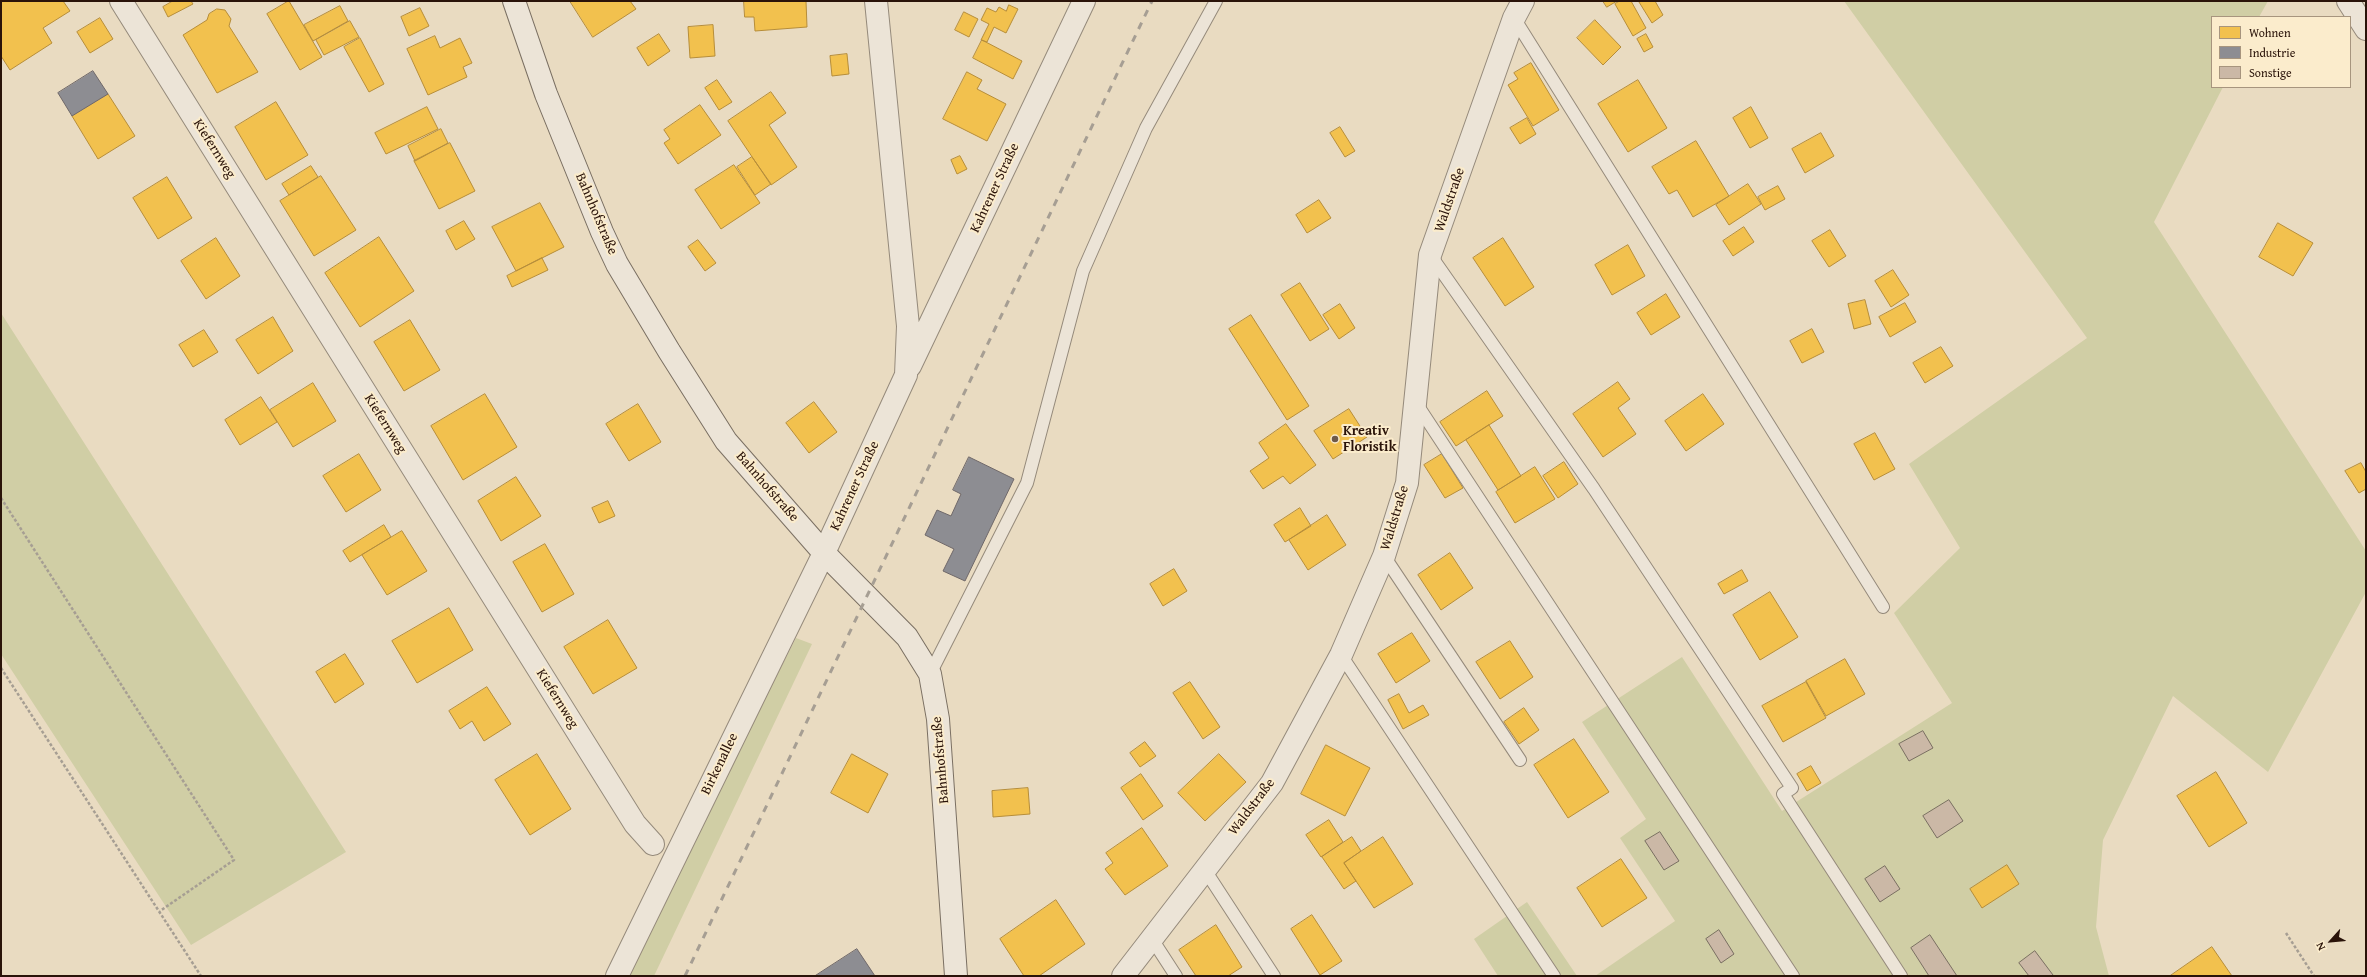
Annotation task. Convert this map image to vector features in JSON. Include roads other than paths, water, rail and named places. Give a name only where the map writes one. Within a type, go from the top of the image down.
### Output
[{"type":"street","name":"Kiefernweg","points":[[121,1],[635,824],[653,844]]},
{"type":"street","name":"Bahnhofstraße","points":[[514,1],[546,94],[602,232],[617,264],[726,441],[824,553],[907,637],[930,674],[938,718],[956,976]]},
{"type":"street","name":"Kahrener Straße","points":[[876,1],[908,326],[906,375]]},
{"type":"street","name":"Kahrener Straße","points":[[824,553],[906,375],[1084,1]]},
{"type":"street","points":[[2348,1],[2366,29]]},
{"type":"street","name":"Waldstraße","points":[[1123,976],[1272,783],[1341,655],[1384,556],[1407,483],[1430,255],[1519,9]]},
{"type":"street","name":"Birkenallee","points":[[617,976],[824,553]]},
{"type":"lane","points":[[930,674],[1027,483],[1083,270],[1146,128],[1216,1]]},
{"type":"lane","points":[[1519,9],[1883,607]]},
{"type":"lane","points":[[1430,255],[1594,488],[1792,788],[1783,794],[1901,976]]},
{"type":"lane","points":[[1415,402],[1793,976]]},
{"type":"lane","points":[[1384,556],[1520,760]]},
{"type":"lane","points":[[1341,655],[1554,976]]},
{"type":"lane","points":[[1205,870],[1274,976]]},
{"type":"lane","points":[[1152,938],[1176,976]]},
{"type":"railway","points":[[685,976],[1152,1]]},
{"type":"place","name":"Kreativ Floristik","points":[[1335,439]]}]
